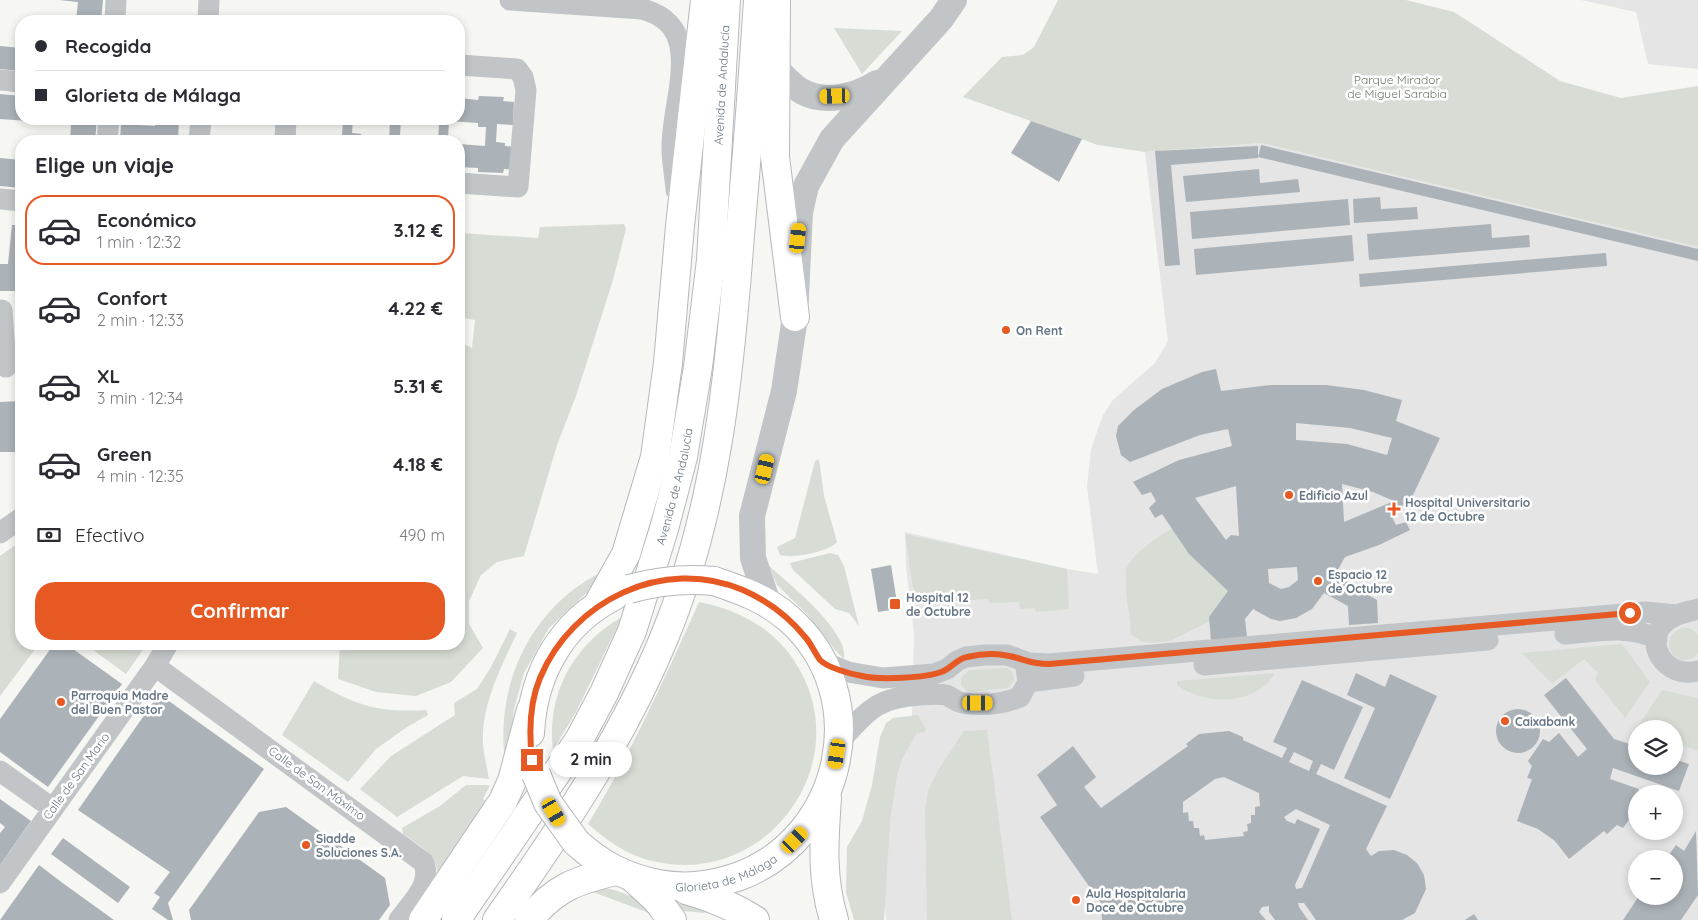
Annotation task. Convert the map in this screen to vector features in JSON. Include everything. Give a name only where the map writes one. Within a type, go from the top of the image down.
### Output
[{"type":"main road","points":[[598,604],[626,554],[655,457],[668,363],[680,226],[705,0]]},
{"type":"main road","name":"Avenida de Andalucía","points":[[456,920],[579,740],[604,693],[632,631],[664,529],[683,457],[698,367],[709,279],[726,0]]},
{"type":"main road","points":[[496,920],[598,769],[626,721],[664,638],[678,602],[698,534],[714,463],[730,359],[758,0]]},
{"type":"main road","points":[[776,0],[775,157],[794,317]]},
{"type":"main road","name":"Glorieta de Málaga","points":[[676,579],[714,581],[742,590],[768,603],[807,639],[821,661],[832,687],[838,714],[839,742],[836,767],[828,791],[807,827],[782,852],[753,871],[720,883],[675,887],[625,875],[597,860],[576,842],[552,809],[536,774],[530,740],[531,710],[539,679],[554,650],[573,625],[598,604],[629,589],[657,581],[676,579]]},
{"type":"main road","points":[[423,920],[503,801],[512,781],[531,710]]},
{"type":"main road","points":[[828,791],[824,880],[834,920]]},
{"type":"main road","points":[[529,920],[543,903],[570,884],[625,875],[657,900],[672,920]]},
{"type":"main road","points":[[675,887],[709,896],[738,909],[755,920]]},
{"type":"street","points":[[115,15],[116,0]]},
{"type":"street","points":[[208,15],[209,0]]},
{"type":"street","points":[[510,0],[642,4],[658,13],[674,28],[679,39],[682,55],[672,148],[680,226]]},
{"type":"street","points":[[768,603],[752,558],[752,516],[784,391],[794,317],[798,238],[806,186],[832,139],[941,19],[954,0]]},
{"type":"street","points":[[465,65],[517,69],[523,77],[526,90],[518,187],[465,183]]},
{"type":"street","points":[[776,69],[803,92],[821,97],[848,96],[863,92],[890,75]]},
{"type":"street","points":[[0,80],[15,81]]},
{"type":"street","points":[[0,200],[15,201]]},
{"type":"street","points":[[6,367],[8,310]]},
{"type":"street","points":[[0,533],[15,522]]},
{"type":"street","points":[[821,661],[848,672],[874,678],[934,674],[947,669],[966,657],[1007,655],[1022,661],[1049,664],[1646,612],[1688,614]]},
{"type":"street","points":[[1688,614],[1667,620],[1660,629],[1657,639],[1657,650],[1661,660],[1668,667],[1683,673],[1698,671]]},
{"type":"street","points":[[1028,682],[1050,678],[1612,630],[1643,632],[1657,639]]},
{"type":"street","name":"Calle de San Mario","points":[[0,883],[155,666],[164,650]]},
{"type":"street","points":[[839,742],[867,712],[886,700],[921,695],[948,696],[963,703],[1008,702],[1020,697],[1028,682],[1028,674],[1022,661]]},
{"type":"street","name":"Calle de San Máximo","points":[[155,666],[423,862],[427,869],[424,885],[399,920]]},
{"type":"street","points":[[947,669],[944,685],[948,696]]},
{"type":"street","points":[[0,771],[52,808]]},
{"type":"shaded area","points":[[1581,0],[1698,0],[1698,69],[1648,64],[1636,12]]},
{"type":"shaded area","name":"Hospital Universitario 12 de Octubre","points":[[1262,143],[1698,247],[1698,920],[886,920],[876,758],[912,716],[914,634],[906,566],[905,532],[1067,569],[1098,574],[1087,486],[1091,449],[1103,415],[1113,400],[1155,363],[1168,341],[1145,152]]},
{"type":"green space","name":"Parque Mirador de Miguel Sarabia","points":[[1058,0],[1406,0],[1454,12],[1560,81],[1621,98],[1698,86],[1698,247],[1262,143],[1145,152],[1098,145],[963,97],[1002,57],[1023,55],[1034,47]]},
{"type":"green space","points":[[834,28],[902,31],[862,74]]},
{"type":"green space","points":[[624,224],[626,229],[613,280],[576,396],[557,445],[524,556],[497,562],[481,575],[469,601],[469,624],[483,648],[451,682],[416,696],[376,692],[338,679],[340,650],[465,650],[465,345],[472,348],[475,320],[465,318],[465,233],[538,238],[540,227]]},
{"type":"green space","points":[[819,459],[824,496],[837,542],[833,546],[819,552],[793,556],[780,555],[777,547],[795,538],[815,461]]},
{"type":"green space","points":[[1183,521],[1239,586],[1216,618],[1170,641],[1151,643],[1141,641],[1131,634],[1126,587],[1128,565],[1141,551]]},
{"type":"green space","points":[[905,534],[1067,569],[1069,609],[1036,612],[1035,608],[1020,609],[1019,602],[989,603],[988,599],[928,603],[927,600],[915,601]]},
{"type":"green space","points":[[15,545],[15,650],[34,650],[0,696],[0,556]]},
{"type":"green space","points":[[830,553],[838,555],[844,566],[859,626],[849,613],[835,609],[793,570],[790,563]]},
{"type":"green space","points":[[768,565],[802,595],[828,622],[843,648],[844,659],[807,614],[777,585]]},
{"type":"green space","points":[[604,571],[594,586],[549,628],[524,673],[514,709],[507,773],[503,743],[505,712],[511,683],[521,655],[536,629],[555,606],[577,587]]},
{"type":"green space","points":[[699,602],[728,610],[754,622],[766,630],[786,650],[795,662],[812,700],[816,738],[809,775],[792,808],[767,835],[735,855],[698,864],[657,862],[629,853],[603,837],[588,824],[633,743]]},
{"type":"green space","points":[[622,617],[576,712],[553,750],[552,729],[554,709],[559,690],[567,673],[577,656],[590,641]]},
{"type":"green space","points":[[1685,628],[1691,629],[1699,637],[1699,651],[1696,655],[1691,659],[1685,660],[1679,659],[1674,655],[1670,650],[1669,644],[1670,638],[1674,633],[1679,629]]},
{"type":"green space","points":[[510,629],[517,633],[493,687],[485,715],[483,744],[489,779],[463,776],[397,817],[360,789],[391,756],[455,715],[454,703],[477,689],[491,667]]},
{"type":"green space","points":[[1622,644],[1650,682],[1625,718],[1595,680],[1598,673],[1584,659],[1552,684],[1522,653]]},
{"type":"green space","points":[[93,650],[143,650],[126,674]]},
{"type":"green space","points":[[1008,668],[1013,673],[1014,680],[1008,688],[971,692],[961,685],[961,678],[969,670]]},
{"type":"green space","points":[[1275,673],[1256,692],[1243,697],[1229,699],[1201,697],[1177,685],[1177,681]]},
{"type":"green space","points":[[314,681],[342,696],[367,706],[394,710],[426,710],[428,715],[376,749],[348,782],[282,735]]},
{"type":"green space","points":[[1662,690],[1698,698],[1698,751],[1683,745],[1683,720],[1642,720]]},
{"type":"green space","points":[[918,715],[926,729],[925,732],[917,733],[902,759],[897,776],[890,821],[884,920],[854,920],[846,892],[847,847],[862,821],[872,785],[880,737],[886,723],[893,718]]},
{"type":"green space","points":[[987,730],[1012,920],[927,920],[925,807],[929,788],[937,772],[964,731]]},
{"type":"green space","points":[[466,785],[490,785],[483,799],[491,805],[438,881],[438,872],[432,858],[423,848],[403,834],[402,828],[440,806]]},
{"type":"green space","points":[[601,887],[632,897],[657,916],[585,889]]},
{"type":"green space","points":[[676,904],[689,904],[718,911],[703,913],[675,910]]},
{"type":"building","points":[[59,0],[103,0],[102,15],[77,15],[78,2]]},
{"type":"building","points":[[0,46],[15,47],[15,70],[0,69]]},
{"type":"building","points":[[0,94],[15,95],[15,120],[0,119]]},
{"type":"building","points":[[479,96],[504,97],[503,101],[514,102],[513,125],[497,124],[496,142],[505,143],[505,146],[518,147],[517,170],[504,169],[503,173],[478,172],[478,168],[465,167],[465,144],[485,146],[486,127],[478,127],[478,123],[465,122],[465,99],[478,100]]},
{"type":"building","points":[[1031,121],[1082,139],[1059,182],[1011,153]]},
{"type":"building","points":[[71,125],[96,125],[96,135],[70,135]]},
{"type":"building","points":[[121,125],[179,125],[178,135],[120,135]]},
{"type":"building","points":[[343,125],[353,125],[352,133],[361,134],[361,135],[342,135]]},
{"type":"building","points":[[390,125],[401,125],[400,135],[389,135]]},
{"type":"building","points":[[439,125],[449,125],[448,135],[438,135]]},
{"type":"building","points":[[1261,145],[1698,249],[1698,261],[1258,157]]},
{"type":"building","points":[[1258,146],[1258,158],[1171,165],[1180,265],[1165,266],[1155,151]]},
{"type":"building","points":[[0,158],[15,159],[15,187],[0,186]]},
{"type":"building","points":[[1259,169],[1260,183],[1298,179],[1300,192],[1186,202],[1183,176]]},
{"type":"building","points":[[1380,197],[1381,209],[1417,207],[1418,219],[1354,223],[1353,199]]},
{"type":"building","points":[[1348,199],[1350,225],[1192,239],[1190,212]]},
{"type":"building","points":[[1491,224],[1492,238],[1529,235],[1530,247],[1369,260],[1367,234]]},
{"type":"building","points":[[12,225],[15,225],[15,291],[0,291],[0,264],[8,264]]},
{"type":"building","points":[[1352,235],[1354,261],[1196,275],[1194,249]]},
{"type":"building","points":[[1606,253],[1607,266],[1360,287],[1359,274]]},
{"type":"building","name":"Edificio Azul","points":[[1216,369],[1221,391],[1270,385],[1326,385],[1364,390],[1402,400],[1396,421],[1440,438],[1413,495],[1406,504],[1391,515],[1396,525],[1406,522],[1410,530],[1379,545],[1345,557],[1335,575],[1377,600],[1378,623],[1349,625],[1348,606],[1324,593],[1312,609],[1296,618],[1280,621],[1271,619],[1253,609],[1245,619],[1247,637],[1211,640],[1209,617],[1228,591],[1189,554],[1162,514],[1155,518],[1149,508],[1156,501],[1151,492],[1142,495],[1133,482],[1179,460],[1232,446],[1228,429],[1200,435],[1130,462],[1121,455],[1116,436],[1118,426],[1134,410],[1162,389],[1202,372]],"holes":[[[1296,423],[1350,428],[1392,438],[1387,455],[1347,444],[1296,440]],[[1342,484],[1373,492],[1394,501],[1344,522]],[[1236,486],[1239,536],[1231,535],[1226,540],[1195,498]],[[1297,567],[1298,580],[1289,587],[1281,589],[1269,583],[1268,569]]]},
{"type":"building","points":[[15,401],[15,452],[0,452],[0,402]]},
{"type":"building","points":[[891,565],[898,609],[878,612],[871,569]]},
{"type":"building","name":"Parroquia Madre del Buen Pastor","points":[[50,650],[74,650],[122,684],[48,787],[0,752],[0,719]]},
{"type":"building","points":[[1356,673],[1385,687],[1390,674],[1437,696],[1390,799],[1344,778],[1375,708],[1347,695]]},
{"type":"building","points":[[1566,678],[1614,739],[1628,743],[1628,773],[1613,768],[1610,779],[1628,785],[1628,821],[1623,828],[1617,825],[1607,834],[1604,831],[1569,859],[1555,841],[1538,829],[1517,821],[1532,779],[1527,778],[1532,766],[1528,761],[1543,739],[1549,742],[1559,733],[1578,757],[1587,749],[1544,695]]},
{"type":"building","points":[[1302,680],[1363,707],[1334,770],[1321,764],[1316,774],[1387,806],[1366,849],[1371,856],[1379,851],[1394,850],[1407,855],[1417,863],[1424,875],[1426,889],[1415,913],[1402,920],[1316,920],[1304,903],[1298,903],[1308,920],[1275,920],[1269,912],[1269,906],[1262,907],[1259,912],[1266,920],[1102,920],[1101,903],[1040,817],[1057,805],[1037,775],[1073,746],[1096,777],[1084,787],[1101,808],[1188,746],[1186,744],[1199,734],[1229,731],[1243,737],[1243,740],[1282,758],[1287,748],[1273,742]],"holes":[[[1294,752],[1313,761],[1309,771],[1289,762]],[[1224,777],[1259,793],[1260,806],[1255,807],[1255,815],[1251,815],[1251,823],[1247,824],[1248,831],[1243,832],[1244,836],[1205,840],[1204,835],[1200,836],[1199,828],[1194,828],[1193,821],[1189,821],[1188,812],[1183,813],[1183,802],[1215,779]],[[1296,809],[1330,825],[1302,888],[1296,889],[1295,885],[1320,829],[1297,819],[1295,824],[1287,821],[1284,817]]]},
{"type":"building","points":[[159,694],[264,769],[168,903],[173,920],[168,920],[152,909],[160,897],[154,893],[170,872],[78,810]]},
{"type":"building","points":[[1518,709],[1530,713],[1536,719],[1540,731],[1536,743],[1530,749],[1518,753],[1506,749],[1500,743],[1496,731],[1500,719],[1506,713]]},
{"type":"building","points":[[1683,762],[1689,764],[1681,785],[1662,785],[1633,775],[1683,775]]},
{"type":"building","points":[[0,799],[31,821],[0,865],[0,833],[5,827],[0,823]]},
{"type":"building","points":[[286,807],[385,878],[390,905],[379,920],[191,920],[189,910],[259,812]]},
{"type":"building","points":[[1696,831],[1698,895],[1681,920],[1623,920],[1633,905],[1683,905],[1684,851]]},
{"type":"building","points":[[63,838],[130,887],[118,903],[51,854]]},
{"type":"building","points":[[1676,845],[1683,850],[1672,850]]},
{"type":"building","points":[[39,865],[64,884],[114,920],[0,920]]},
{"type":"building","points":[[1474,914],[1478,920],[1465,920]]},
{"type":"place","name":"On Rent","points":[[1006,330]]},
{"type":"place","name":"Edificio Azul","points":[[1289,495]]},
{"type":"place","name":"Hospital Universitario 12 de Octubre","points":[[1394,509]]},
{"type":"place","name":"Espacio 12 de Octubre","points":[[1318,581]]},
{"type":"place","name":"Hospital 12 de Octubre","points":[[895,604]]},
{"type":"place","name":"Parroquia Madre del Buen Pastor","points":[[61,702]]},
{"type":"place","name":"Caixabank","points":[[1505,721]]},
{"type":"place","name":"Siadde Soluciones S.A.","points":[[306,845]]},
{"type":"place","name":"Aula Hospitalaria Doce de Octubre","points":[[1076,900]]},
{"type":"route","points":[[532,760],[530,740],[531,710],[539,679],[554,650],[573,625],[598,604],[629,589],[657,581],[685,579],[714,581],[742,590],[768,603],[789,619],[807,639],[821,661],[848,672],[874,678],[934,674],[942,672],[966,657],[985,655],[1007,655],[1029,663],[1049,664],[1630,613]]}]
